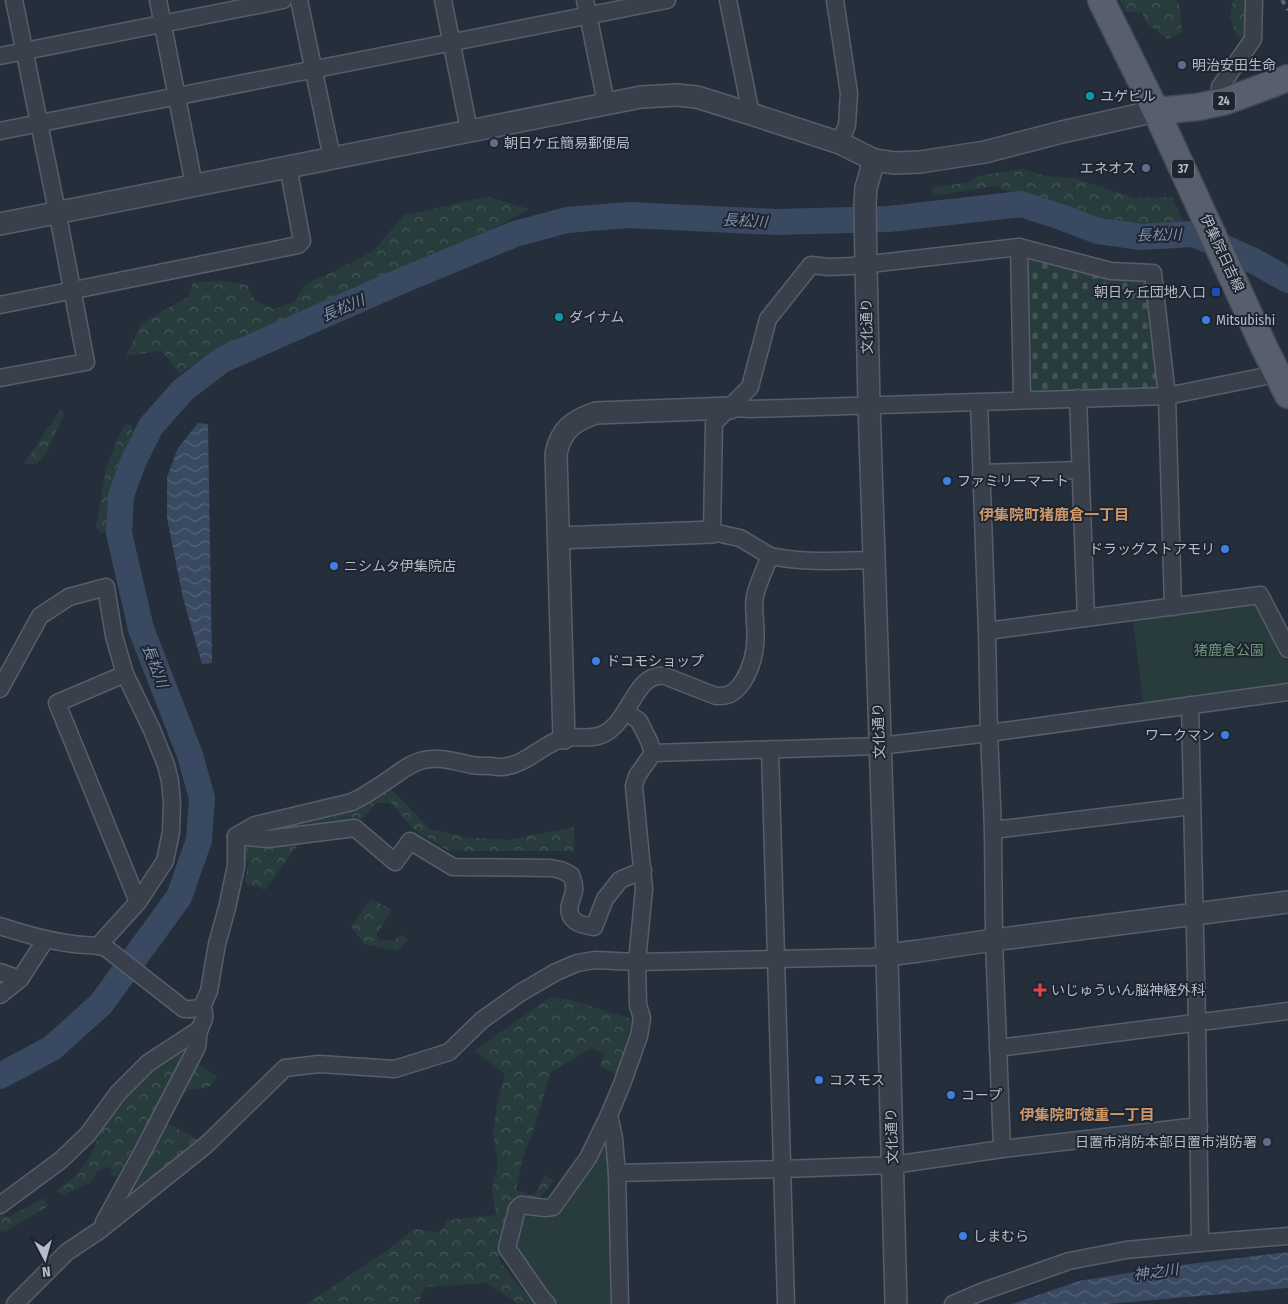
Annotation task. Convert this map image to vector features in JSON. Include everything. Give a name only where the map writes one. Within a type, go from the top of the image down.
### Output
[{"type":"main road","name":"伊集院日吉線","points":[[1101,0],[1156,111],[1265,349],[1285,380]]},
{"type":"main road","name":"24","points":[[1156,111],[1198,107],[1226,101],[1288,78]]},
{"type":"street","points":[[0,378],[86,362],[14,0]]},
{"type":"street","points":[[158,0],[194,185]]},
{"type":"street","points":[[0,56],[283,0]]},
{"type":"street","points":[[300,0],[332,158]]},
{"type":"street","points":[[443,0],[470,130]]},
{"type":"street","points":[[0,131],[451,42],[586,7],[667,0]]},
{"type":"street","points":[[728,0],[749,104],[748,113]]},
{"type":"street","points":[[835,0],[849,93],[847,125],[840,143]]},
{"type":"street","points":[[1226,101],[1220,86],[1253,40],[1254,0]]},
{"type":"street","points":[[586,7],[606,103]]},
{"type":"street","points":[[0,224],[641,97],[677,95],[697,97],[840,143],[874,160],[894,162],[920,162],[985,152],[1156,111]]},
{"type":"street","name":"文化通り","points":[[874,160],[866,188],[866,261],[896,1304]]},
{"type":"street","points":[[0,305],[298,245],[302,241],[288,166]]},
{"type":"street","points":[[1019,247],[1022,400]]},
{"type":"street","points":[[712,532],[714,423],[750,387],[768,319],[811,265],[829,267],[866,261],[1019,247],[1111,271],[1153,273],[1167,396],[1173,607]]},
{"type":"street","points":[[564,738],[556,454],[558,443],[566,431],[580,419],[596,413],[1167,396],[1285,380]]},
{"type":"street","points":[[1078,398],[1086,618]]},
{"type":"street","points":[[979,402],[988,630],[994,940],[1002,1149]]},
{"type":"street","points":[[981,473],[1080,470]]},
{"type":"street","points":[[559,538],[712,532],[740,538],[770,556],[790,560],[817,562],[874,560]]},
{"type":"street","points":[[236,836],[255,825],[352,802],[422,760],[439,758],[475,765],[502,767],[524,761],[564,738],[598,736],[610,731],[626,712],[640,687],[653,678],[660,676],[665,676],[716,696],[730,695],[746,677],[754,652],[756,630],[755,597],[770,556]]},
{"type":"street","points":[[0,689],[40,616],[69,598],[106,587],[114,636],[125,674],[152,730],[166,765],[170,781],[172,804],[171,832],[165,861],[138,902],[102,947]]},
{"type":"street","points":[[988,630],[1260,595],[1288,649]]},
{"type":"street","points":[[125,674],[57,703],[138,902]]},
{"type":"street","points":[[652,753],[880,746],[1288,692]]},
{"type":"street","points":[[1190,705],[1200,1243]]},
{"type":"street","points":[[547,1304],[507,1248],[517,1209],[522,1206],[553,1207],[588,1158],[622,1084],[639,1036],[642,1018],[638,1005],[637,962],[644,889],[634,786],[637,776],[652,753],[649,741],[639,721],[626,712]]},
{"type":"street","points":[[770,749],[786,1304]]},
{"type":"street","points":[[993,830],[1192,806]]},
{"type":"street","points":[[236,836],[268,839],[355,828],[395,862],[410,841],[453,867],[550,868],[561,870],[571,875],[574,883],[574,892],[568,907],[570,915],[575,922],[594,927],[606,899],[620,880],[643,870]]},
{"type":"street","points":[[100,1230],[197,1047],[200,1029],[204,1020],[202,1007],[209,991],[217,944],[236,866],[236,836]]},
{"type":"street","points":[[14,1304],[68,1252],[100,1230],[206,1145],[285,1068],[319,1064],[395,1070],[449,1052],[482,1020],[520,993],[556,972],[578,963],[595,960],[637,962],[872,957],[1288,902]]},
{"type":"street","points":[[0,926],[46,939],[102,947],[147,979],[184,1009],[202,1007]]},
{"type":"street","points":[[0,995],[20,979],[46,939]]},
{"type":"street","points":[[0,972],[20,979]]},
{"type":"street","points":[[998,1048],[1288,1011]]},
{"type":"street","points":[[0,1205],[61,1160],[88,1134],[118,1093],[148,1063],[200,1029]]},
{"type":"street","points":[[609,1115],[614,1138],[617,1173],[620,1304]]},
{"type":"street","points":[[617,1173],[892,1165],[1002,1149],[1199,1126]]},
{"type":"street","points":[[953,1304],[1068,1261],[1126,1250],[1288,1236]]},
{"type":"green space","points":[[1120,0],[1176,0],[1180,6],[1182,33],[1167,39],[1146,23],[1142,13],[1126,12]]},
{"type":"green space","points":[[1233,0],[1249,0],[1248,36],[1237,37],[1230,17]]},
{"type":"green space","points":[[1022,169],[1047,176],[1074,178],[1135,198],[1172,197],[1186,228],[1135,226],[1089,218],[1019,196],[995,186],[933,196],[931,188],[969,182],[977,176]]},
{"type":"green space","points":[[489,197],[529,209],[469,242],[383,281],[281,323],[179,373],[162,351],[126,356],[141,324],[189,296],[193,282],[224,281],[247,285],[255,300],[273,309],[294,302],[307,283],[373,251],[404,215]]},
{"type":"green space","points":[[1032,257],[1149,281],[1159,384],[1154,390],[1033,392],[1029,388],[1026,260]]},
{"type":"green space","points":[[62,410],[64,414],[47,452],[36,464],[24,464],[58,413]]},
{"type":"green space","points":[[130,424],[133,429],[121,463],[112,508],[114,531],[101,533],[96,527],[106,468],[122,429],[125,425]]},
{"type":"green space","name":"猪鹿倉公園","points":[[1254,603],[1259,605],[1288,664],[1288,685],[1143,704],[1133,621]]},
{"type":"green space","points":[[390,788],[430,829],[465,837],[508,840],[574,827],[574,851],[447,850],[413,829],[391,803],[376,803],[363,818],[284,831],[283,824],[360,807]]},
{"type":"green space","points":[[240,842],[299,843],[265,890],[245,883],[248,862],[241,860]]},
{"type":"green space","points":[[371,899],[392,910],[376,935],[379,940],[392,941],[403,935],[408,940],[397,951],[364,944],[351,926]]},
{"type":"green space","points":[[550,997],[571,1000],[632,1019],[619,1075],[600,1066],[604,1054],[592,1048],[551,1072],[522,1160],[516,1190],[534,1196],[545,1175],[554,1180],[536,1202],[511,1208],[499,1260],[533,1303],[518,1304],[486,1283],[425,1287],[418,1304],[307,1304],[386,1251],[414,1229],[440,1232],[448,1220],[496,1215],[492,1189],[498,1164],[493,1134],[497,1104],[505,1074],[474,1051]]},
{"type":"green space","points":[[178,1050],[184,1056],[218,1077],[209,1087],[189,1090],[152,1115],[117,1177],[111,1175],[110,1166],[97,1172],[90,1183],[62,1195],[56,1191],[76,1175],[91,1156],[100,1132],[121,1098]]},
{"type":"green space","points":[[168,1123],[200,1141],[117,1209]]},
{"type":"green space","points":[[601,1142],[609,1143],[614,1304],[557,1304],[545,1292],[511,1243],[520,1213],[547,1215]]},
{"type":"green space","points":[[43,1198],[48,1206],[4,1232],[0,1231],[0,1215],[9,1217]]},
{"type":"water","points":[[198,423],[208,424],[212,663],[202,664],[183,598],[167,518],[167,477],[178,448]]},
{"type":"water","name":"神之川","points":[[1288,1252],[1288,1288],[1109,1304],[1012,1304],[1079,1281],[1165,1267]]},
{"type":"waterway","name":"長松川","points":[[0,1076],[52,1048],[101,1004],[179,897],[199,840],[202,798],[190,755],[141,629],[119,533],[121,496],[133,462],[151,426],[183,390],[222,360],[401,281],[515,234],[567,220],[629,215],[776,222],[889,219],[1021,204],[1098,231],[1141,237],[1194,234],[1252,260],[1288,280]]},
{"type":"railway","points":[[1282,0],[1288,10]]},
{"type":"place","name":"明治安田生命","points":[[1182,65]]},
{"type":"place","name":"ユゲビル","points":[[1090,96]]},
{"type":"place","name":"朝日ケ丘簡易郵便局","points":[[494,143]]},
{"type":"place","name":"エネオス","points":[[1146,168]]},
{"type":"place","name":"朝日ヶ丘団地入口","points":[[1216,292]]},
{"type":"place","name":"ダイナム","points":[[559,317]]},
{"type":"place","name":"Mitsubishi","points":[[1206,320]]},
{"type":"place","name":"ファミリーマート","points":[[947,481]]},
{"type":"place","name":"ドラッグストアモリ","points":[[1225,549]]},
{"type":"place","name":"ニシムタ伊集院店","points":[[334,566]]},
{"type":"place","name":"ドコモショップ","points":[[596,661]]},
{"type":"place","name":"ワークマン","points":[[1225,735]]},
{"type":"place","name":"いじゅういん脳神経外科","points":[[1040,990]]},
{"type":"place","name":"コスモス","points":[[819,1080]]},
{"type":"place","name":"コープ","points":[[951,1095]]},
{"type":"place","name":"日置市消防本部日置市消防署","points":[[1267,1142]]},
{"type":"place","name":"しまむら","points":[[963,1236]]},
{"type":"district","name":"伊集院町猪鹿倉一丁目","points":[[1054,515]]},
{"type":"district","name":"伊集院町徳重一丁目","points":[[1087,1115]]}]
